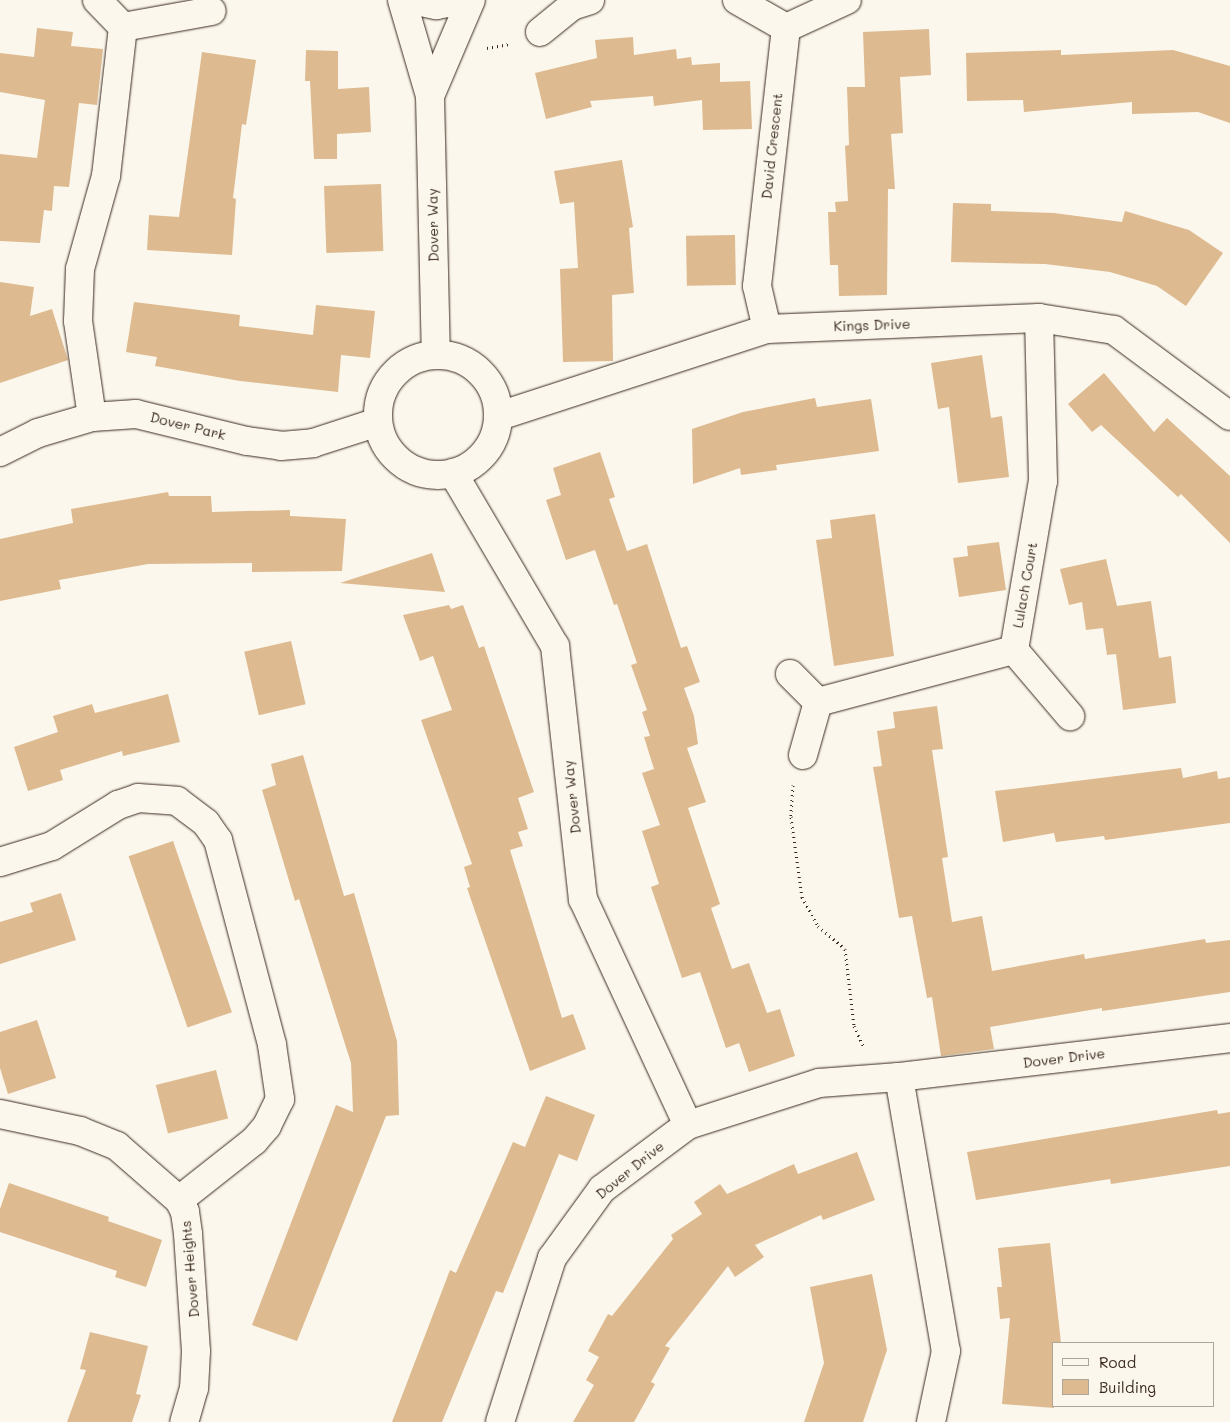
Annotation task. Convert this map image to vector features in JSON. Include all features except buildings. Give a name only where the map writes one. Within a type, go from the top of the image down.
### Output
[{"type":"street","points":[[97,0],[123,27]]},
{"type":"street","points":[[402,0],[430,96]]},
{"type":"street","points":[[412,0],[436,5],[470,0]]},
{"type":"street","points":[[430,96],[470,0]]},
{"type":"street","points":[[528,35],[572,6],[590,0]]},
{"type":"street","points":[[738,0],[786,28],[847,0]]},
{"type":"street","points":[[123,27],[212,11]]},
{"type":"street","points":[[92,417],[78,322],[80,269],[106,176],[123,27]]},
{"type":"street","name":"David Crescent","points":[[767,329],[757,286],[786,28]]},
{"type":"street","name":"Dover Way","points":[[430,96],[436,354]]},
{"type":"street","name":"Kings Drive","points":[[499,416],[767,329],[1039,318],[1114,330],[1230,416]]},
{"type":"street","name":"Lulach Court","points":[[1014,650],[1043,480],[1039,318]]},
{"type":"street","points":[[436,354],[463,360],[481,371],[496,396],[499,416],[497,430],[488,450],[467,468],[453,473],[425,474],[406,466],[387,447],[378,422],[379,401],[389,379],[407,363],[436,354]]},
{"type":"street","name":"Dover Park","points":[[0,452],[38,433],[92,417],[136,414],[181,422],[247,441],[281,446],[313,443],[378,422]]},
{"type":"street","name":"Dover Way","points":[[453,473],[555,646],[583,899],[688,1126]]},
{"type":"street","points":[[818,702],[1014,650],[1070,716]]},
{"type":"street","points":[[790,674],[818,702]]},
{"type":"street","points":[[803,755],[818,702]]},
{"type":"street","points":[[0,862],[52,846],[118,805],[138,798],[177,801],[206,823],[218,840],[272,1045],[280,1099],[267,1126],[254,1141],[179,1200],[117,1146],[80,1131],[0,1114]]},
{"type":"street","name":"Dover Drive","points":[[500,1422],[552,1258],[602,1189],[688,1126],[819,1083],[886,1078],[1230,1038]]},
{"type":"street","points":[[886,1078],[946,1351],[931,1422]]},
{"type":"street","name":"Dover Heights","points":[[179,1200],[185,1212],[188,1234],[196,1350],[194,1388],[184,1422]]},
{"type":"path","points":[[450,48],[510,45],[528,35]]},
{"type":"path","points":[[803,755],[794,779],[791,817],[795,864],[802,897],[818,926],[845,949],[854,1026],[886,1078]]}]
